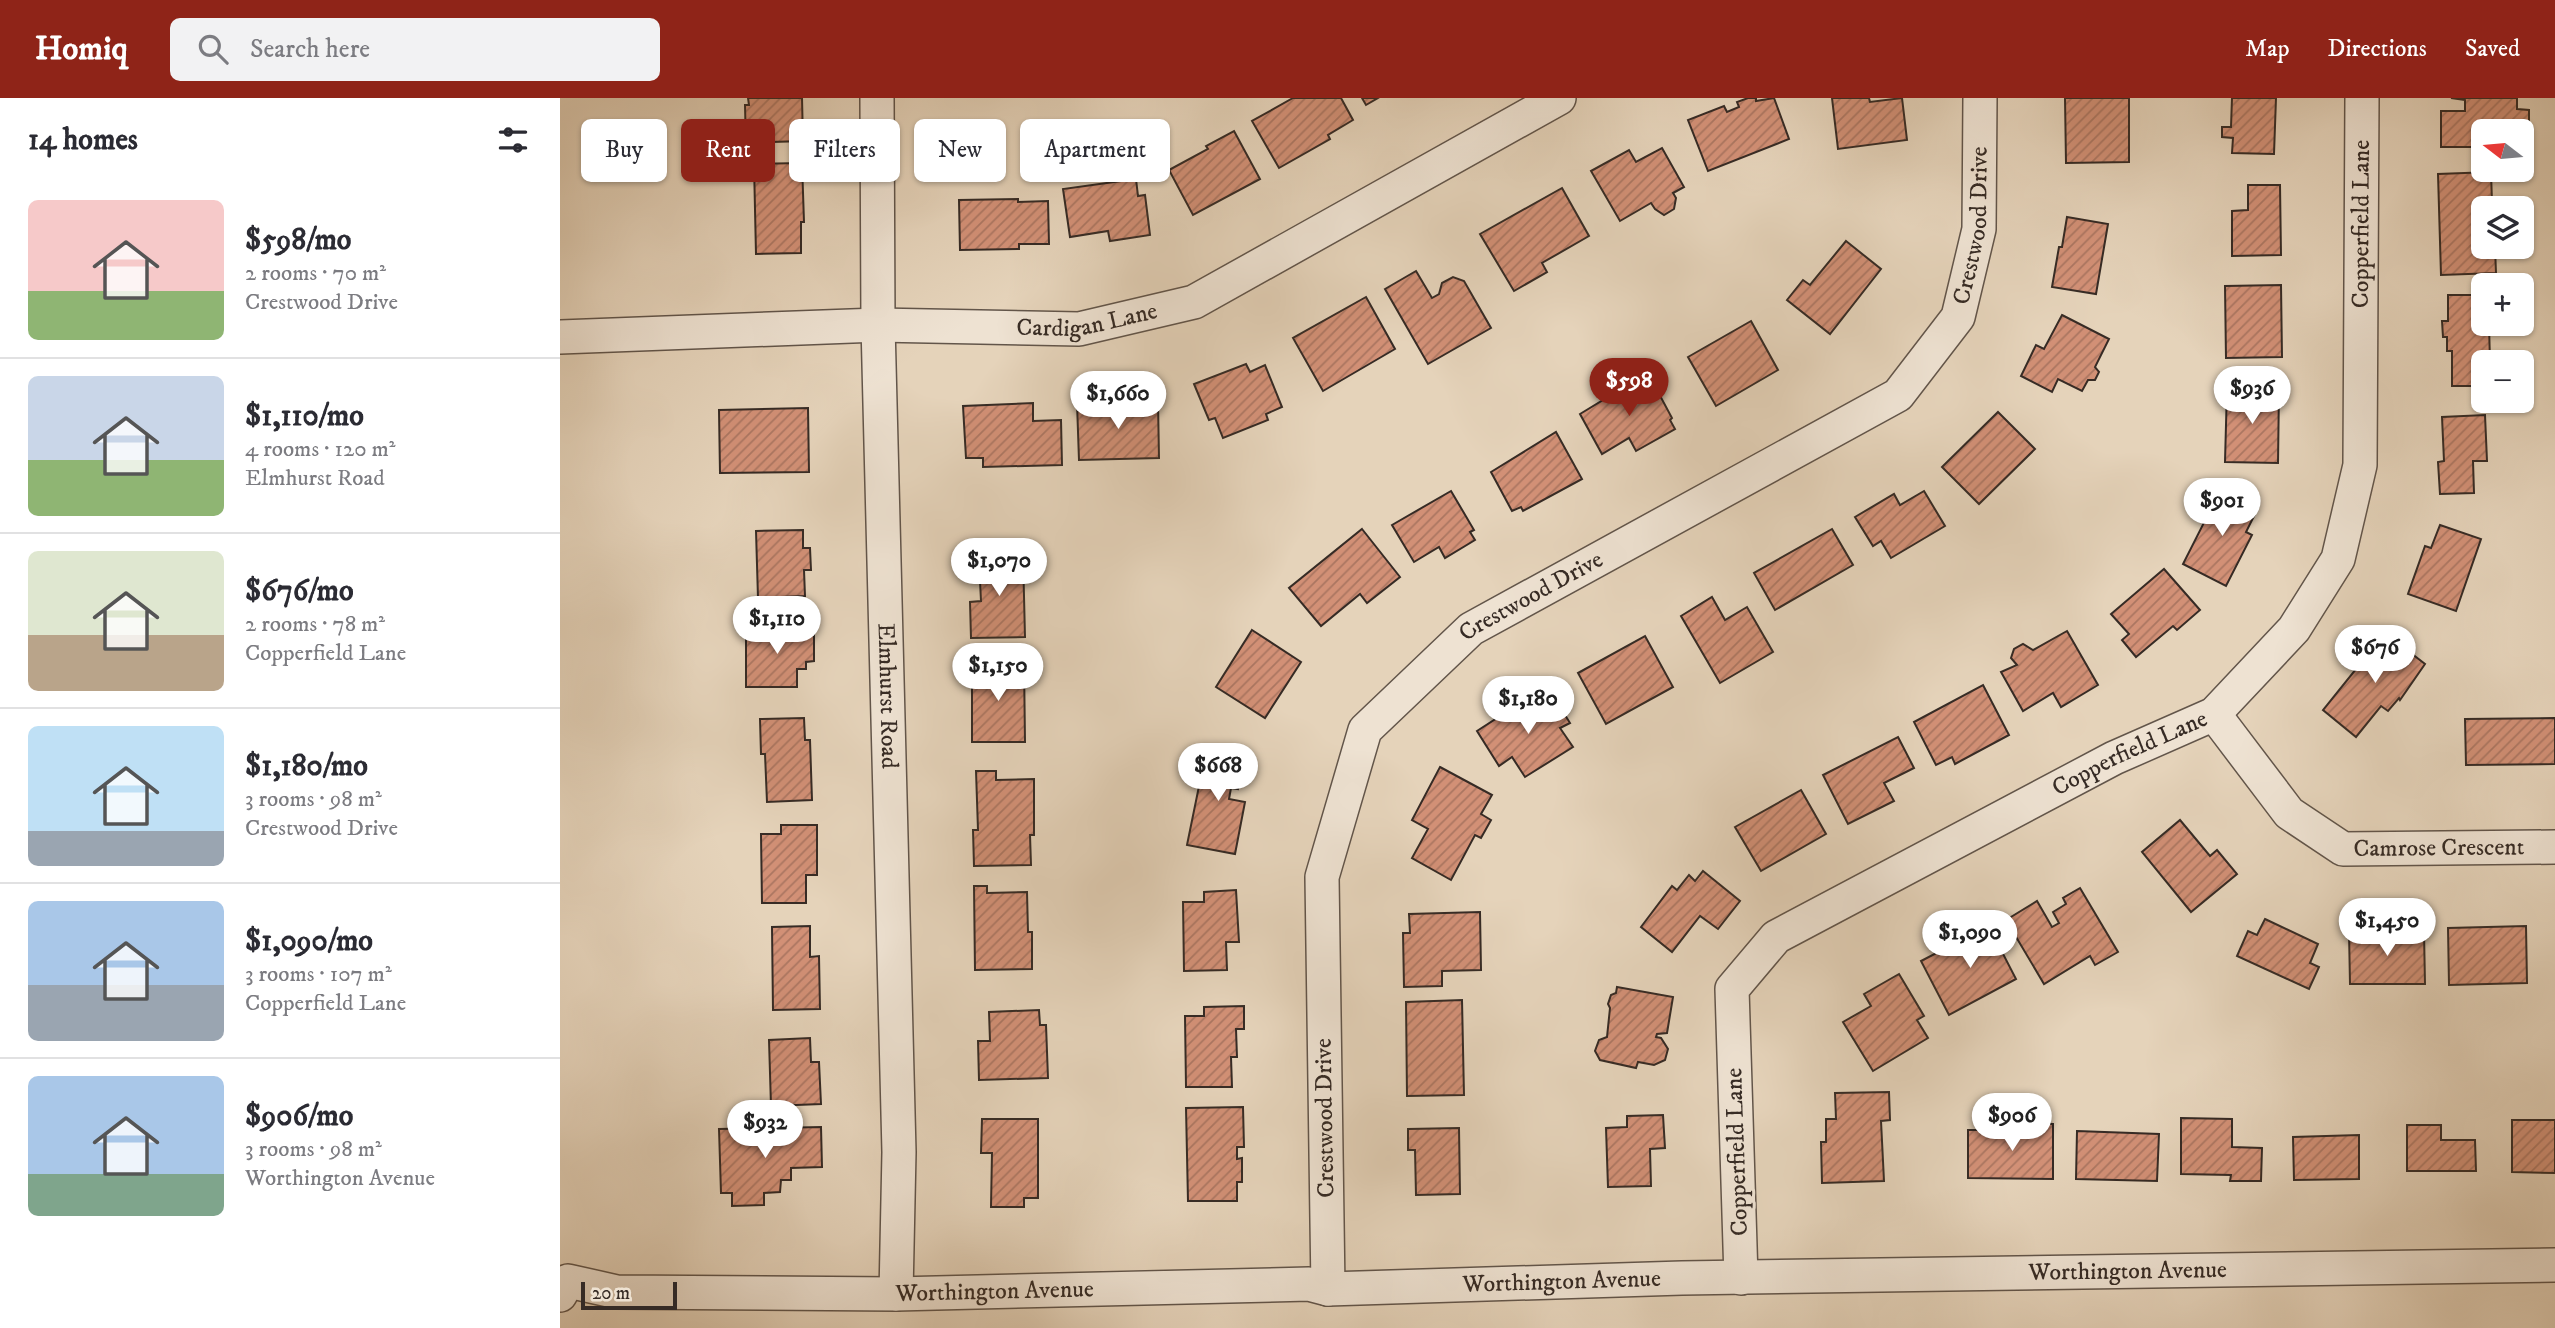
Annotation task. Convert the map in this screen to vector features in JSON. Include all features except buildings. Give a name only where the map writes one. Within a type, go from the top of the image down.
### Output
[{"type":"street","name":"Elmhurst Road","points":[[877,98],[878,325],[899,1152],[896,1294]]},
{"type":"street","name":"Cardigan Lane","points":[[560,337],[878,325],[1079,328],[1194,302],[1559,98]]},
{"type":"street","name":"Crestwood Drive","points":[[1328,1289],[1322,877],[1365,730],[1471,629],[1898,395],[1958,317],[1979,229],[1980,98]]},
{"type":"street","name":"Copperfield Lane","points":[[1741,1278],[1732,989],[1776,937],[2102,764],[2214,714],[2294,629],[2337,558],[2360,465],[2362,98]]},
{"type":"street","name":"Camrose Crescent","points":[[2214,714],[2289,813],[2343,849],[2555,847]]},
{"type":"street","name":"Worthington Avenue","points":[[564,1288],[617,1292],[896,1294],[1309,1284],[1328,1289],[1682,1278],[2555,1265]]}]
